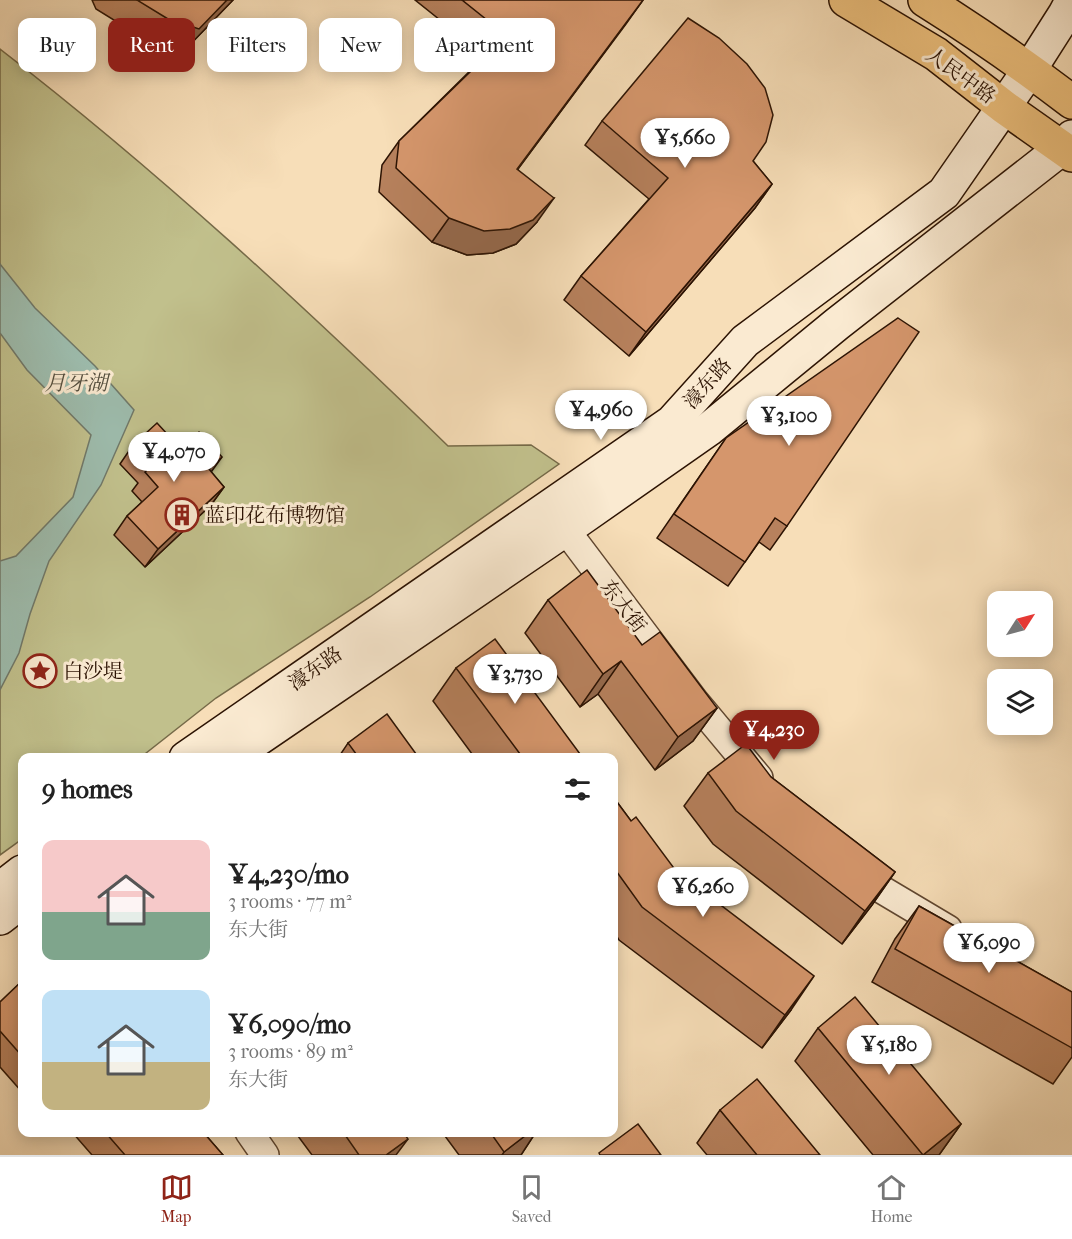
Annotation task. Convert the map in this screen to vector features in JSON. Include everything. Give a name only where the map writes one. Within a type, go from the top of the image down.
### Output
[{"type":"main road","name":"人民中路","points":[[846,0],[936,54],[1004,107],[1069,147]]},
{"type":"main road","points":[[925,0],[1029,69],[1072,102]]},
{"type":"main road","name":"濠东路","points":[[193,753],[672,422],[746,341],[944,193],[1004,107],[1072,1]]},
{"type":"main road","name":"濠东路","points":[[237,753],[709,429],[837,324],[1069,147]]},
{"type":"main road","points":[[0,888],[18,875]]},
{"type":"main road","points":[[0,918],[18,904]]},
{"type":"street","name":"东大街","points":[[531,520],[544,514],[552,515],[559,521],[694,700],[773,795]]},
{"type":"street","points":[[834,850],[869,882],[970,943]]},
{"type":"street","points":[[252,1137],[265,1155]]},
{"type":"shaded area","points":[[0,49],[18,63],[18,72],[30,72],[59,95],[230,241],[448,446],[531,445],[559,464],[370,597],[216,698],[146,753],[18,753],[18,842],[0,855]]},
{"type":"water","name":"月牙湖","points":[[0,264],[35,308],[95,366],[134,410],[101,485],[49,561],[19,653],[0,690],[0,561],[16,556],[73,497],[91,435],[27,370],[0,333]]},
{"type":"building","points":[[137,0],[227,0],[207,18],[199,29],[195,28],[195,18],[166,18]]},
{"type":"building","points":[[462,0],[643,0],[517,169],[554,198],[533,220],[510,229],[484,231],[449,218],[396,168],[399,141],[470,72],[555,72],[555,18],[484,18]]},
{"type":"building","points":[[688,18],[719,38],[747,64],[765,88],[773,115],[766,142],[753,161],[772,184],[646,332],[581,276],[668,178],[602,121]]},
{"type":"building","points":[[898,318],[919,332],[787,526],[775,518],[745,562],[674,514],[726,438]]},
{"type":"building","points":[[157,423],[181,449],[199,432],[222,457],[209,469],[224,487],[158,549],[127,516],[158,487],[145,472],[152,466],[133,445]]},
{"type":"building","points":[[587,570],[642,645],[660,632],[717,708],[678,737],[621,661],[603,674],[548,600]]},
{"type":"building","points":[[495,639],[579,753],[519,753],[456,668]]},
{"type":"building","points":[[387,714],[415,753],[355,753],[348,743]]},
{"type":"building","points":[[746,744],[771,777],[895,872],[865,911],[736,811],[708,773]]},
{"type":"building","points":[[618,803],[631,821],[636,817],[676,871],[814,976],[785,1015],[642,907],[618,874]]},
{"type":"building","points":[[919,906],[1072,992],[1072,1048],[895,949]]},
{"type":"building","points":[[18,985],[18,1051],[0,1031],[0,1002]]},
{"type":"building","points":[[855,997],[961,1124],[923,1155],[818,1028]]},
{"type":"building","points":[[757,1079],[820,1155],[757,1155],[720,1110]]},
{"type":"building","points":[[638,1124],[661,1155],[600,1155],[599,1153]]},
{"type":"building","points":[[109,1137],[207,1137],[223,1155],[125,1155]]},
{"type":"building","points":[[346,1137],[407,1137],[408,1139],[386,1155],[359,1155]]},
{"type":"building","points":[[494,1137],[524,1137],[504,1152]]},
{"type":"place","name":"蓝印花布博物馆","points":[[182,515]]},
{"type":"place","name":"白沙堤","points":[[40,671]]}]
